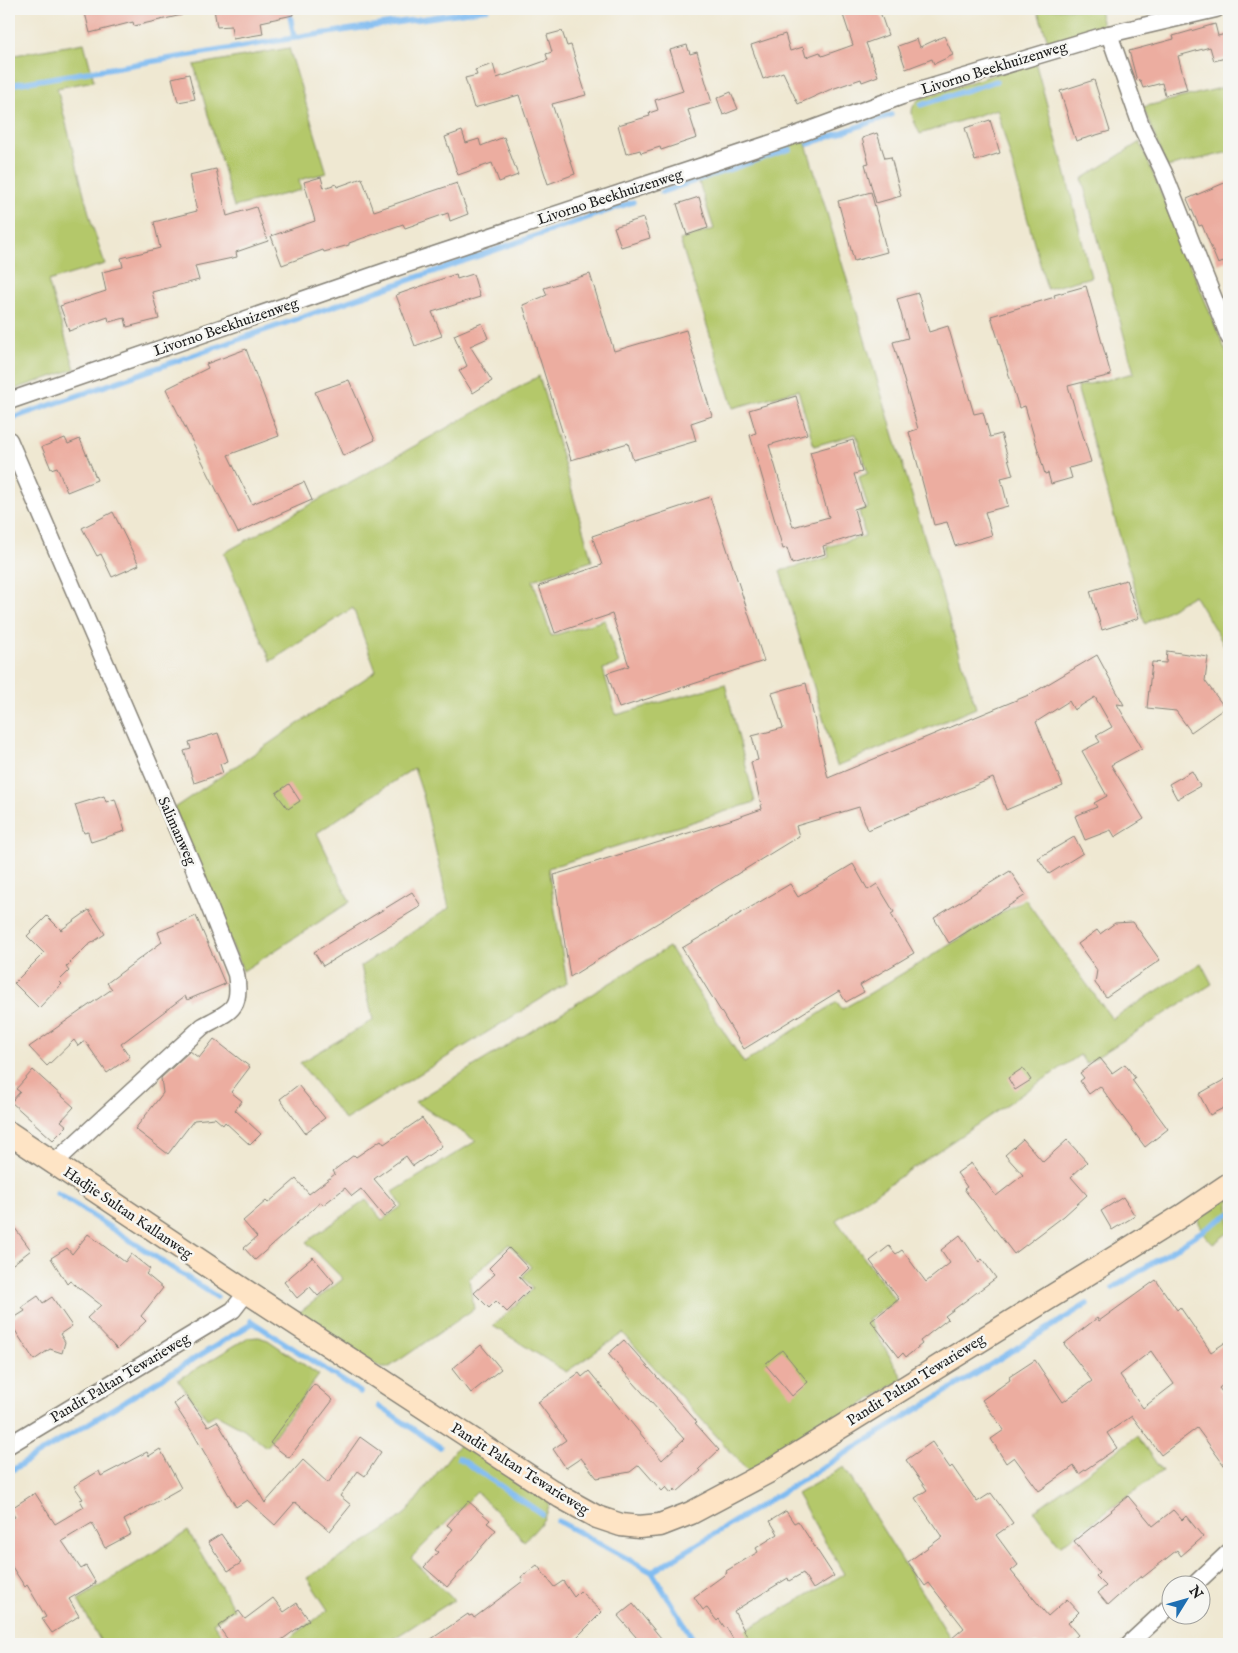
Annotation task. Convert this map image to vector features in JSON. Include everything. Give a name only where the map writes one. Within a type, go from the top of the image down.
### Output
[{"type":"street","name":"Livorno Beekhuizenweg","points":[[9,401],[796,134],[902,96],[1109,34],[1216,9]]},
{"type":"street","points":[[1109,34],[1142,128],[1164,173],[1229,337]]},
{"type":"street","name":"Salimanweg","points":[[9,440],[193,866],[236,974],[238,985],[235,1004],[228,1013],[203,1026],[54,1163]]},
{"type":"street","name":"Hadjie Sultan Kallanweg","points":[[9,1133],[247,1292]]},
{"type":"street","name":"Pandit Paltan Tewarieweg","points":[[9,1445],[233,1310],[247,1292],[530,1477],[597,1517],[621,1526],[660,1525],[691,1513],[770,1471],[1183,1215],[1229,1184]]},
{"type":"street","points":[[1204,1576],[1229,1552]]},
{"type":"street","points":[[1129,1644],[1160,1615]]},
{"type":"green space","points":[[1037,9],[1099,9],[1103,26],[1049,44]]},
{"type":"green space","points":[[84,43],[94,81],[57,88],[92,225],[105,264],[48,281],[75,369],[9,391],[9,56]]},
{"type":"green space","points":[[289,48],[327,173],[299,180],[301,190],[234,207],[194,65]]},
{"type":"green space","points":[[1035,61],[1091,277],[1047,289],[997,109],[920,134],[912,116],[915,103],[919,99]]},
{"type":"green space","points":[[1229,86],[1229,152],[1167,167],[1143,107]]},
{"type":"green space","points":[[804,137],[976,708],[837,766],[780,571],[829,557],[827,547],[865,536],[859,511],[868,508],[859,477],[868,473],[856,434],[814,446],[798,390],[733,408],[680,240],[714,229],[696,173]]},
{"type":"green space","points":[[1140,142],[1229,359],[1229,653],[1194,595],[1145,624],[1077,387],[1134,373],[1082,179]]},
{"type":"green space","points":[[539,376],[592,561],[533,580],[551,636],[605,620],[619,664],[603,669],[616,715],[725,684],[755,802],[548,868],[567,983],[345,1120],[300,1063],[373,1020],[361,966],[449,908],[423,795],[414,768],[317,833],[350,902],[243,971],[174,808],[376,671],[353,608],[271,661],[224,553]]},
{"type":"green space","points":[[1025,899],[1112,1019],[1201,963],[1212,984],[1086,1064],[1080,1055],[836,1220],[896,1301],[868,1319],[903,1379],[751,1474],[623,1333],[566,1372],[493,1326],[533,1289],[523,1276],[531,1267],[509,1244],[469,1279],[474,1309],[388,1368],[381,1368],[296,1315],[343,1279],[306,1242],[366,1200],[382,1220],[402,1206],[393,1192],[476,1141],[415,1102],[669,947],[744,1063],[837,1002],[842,1009]]},
{"type":"green space","points":[[1229,1192],[1229,1232],[1213,1244],[1202,1230],[1197,1214]]},
{"type":"green space","points":[[258,1337],[268,1340],[319,1375],[266,1447],[244,1429],[216,1414],[207,1419],[178,1380],[247,1338]]},
{"type":"green space","points":[[1137,1436],[1162,1471],[1060,1546],[1034,1511]]},
{"type":"green space","points":[[460,1445],[464,1445],[549,1501],[545,1517],[537,1528],[524,1541],[477,1492],[411,1558],[454,1600],[385,1644],[282,1644],[328,1610],[307,1578],[383,1531],[407,1512]]},
{"type":"green space","points":[[844,1467],[954,1644],[722,1644],[844,1574],[797,1494]]},
{"type":"green space","points":[[188,1531],[234,1609],[213,1623],[228,1644],[102,1644],[78,1600]]},
{"type":"building","points":[[84,9],[181,9],[182,15],[134,26],[133,22],[90,33]]},
{"type":"building","points":[[214,9],[292,9],[293,15],[261,22],[263,34],[233,39],[231,26],[217,27]]},
{"type":"building","points":[[841,9],[879,9],[888,35],[866,43],[878,76],[862,82],[861,79],[829,90],[798,104],[783,72],[763,79],[751,45],[785,34],[790,51],[803,47],[806,57],[820,52],[822,56],[853,45]]},
{"type":"building","points":[[1215,24],[1218,36],[1229,33],[1229,57],[1214,61],[1210,47],[1178,56],[1187,90],[1165,95],[1162,83],[1143,88],[1140,80],[1137,81],[1129,51],[1174,39],[1173,36]]},
{"type":"building","points":[[562,31],[567,46],[571,45],[586,95],[552,104],[575,174],[548,184],[519,95],[474,108],[465,78],[477,75],[475,70],[493,64],[497,78],[548,60],[546,54],[552,52],[547,35]]},
{"type":"building","points":[[944,36],[953,55],[934,64],[932,59],[906,69],[898,46],[917,39],[920,47]]},
{"type":"building","points":[[687,45],[690,54],[697,52],[712,103],[688,110],[697,138],[661,150],[660,147],[641,153],[640,150],[626,154],[618,125],[650,116],[649,113],[658,110],[655,100],[683,91],[670,50]]},
{"type":"building","points":[[189,74],[195,99],[178,102],[172,78]]},
{"type":"building","points":[[1094,80],[1110,131],[1076,141],[1060,91]]},
{"type":"building","points":[[731,92],[738,109],[723,115],[717,98]]},
{"type":"building","points":[[990,120],[1000,153],[975,161],[965,128]]},
{"type":"building","points":[[462,131],[466,143],[479,139],[481,146],[504,137],[518,175],[499,182],[492,163],[458,175],[445,137]]},
{"type":"building","points":[[877,133],[885,158],[891,157],[901,196],[876,203],[865,164],[869,163],[862,138]]},
{"type":"building","points":[[216,169],[227,216],[256,207],[268,241],[236,252],[237,257],[195,266],[199,280],[152,292],[159,319],[127,327],[125,318],[109,322],[108,317],[69,331],[60,306],[106,291],[102,272],[123,267],[121,258],[160,248],[154,222],[197,211],[189,175]]},
{"type":"building","points":[[321,177],[324,188],[336,184],[337,187],[362,178],[374,211],[457,183],[468,214],[450,221],[448,213],[405,228],[403,224],[349,243],[349,245],[324,252],[323,250],[282,265],[271,236],[315,221],[304,182]]},
{"type":"building","points":[[1229,181],[1229,260],[1218,264],[1202,225],[1199,226],[1187,199]]},
{"type":"building","points":[[871,192],[887,252],[854,261],[838,201]]},
{"type":"building","points":[[699,197],[708,228],[687,235],[677,204]]},
{"type":"building","points":[[643,218],[650,238],[621,247],[614,227]]},
{"type":"building","points":[[456,274],[457,279],[473,274],[480,297],[432,312],[442,336],[415,346],[396,295]]},
{"type":"building","points":[[590,274],[614,351],[686,330],[712,416],[691,423],[696,441],[633,460],[628,443],[571,460],[523,305],[547,295],[544,288]]},
{"type":"building","points":[[1086,286],[1111,375],[1068,386],[1091,462],[1069,468],[1072,478],[1051,484],[1048,473],[1045,474],[1025,406],[1019,408],[991,316]]},
{"type":"building","points":[[918,293],[929,332],[948,326],[974,414],[983,412],[990,437],[1001,434],[1013,475],[1001,478],[1008,506],[985,512],[992,535],[955,546],[947,522],[934,525],[909,432],[918,429],[893,342],[908,338],[897,299]]},
{"type":"building","points":[[482,323],[488,338],[470,346],[492,381],[473,393],[459,371],[467,366],[454,335]]},
{"type":"building","points":[[246,349],[279,436],[228,455],[252,504],[304,482],[312,500],[238,533],[166,389],[208,368],[206,364]]},
{"type":"building","points":[[349,380],[375,440],[343,456],[315,392]]},
{"type":"building","points":[[796,396],[807,434],[769,445],[793,527],[829,517],[810,452],[853,440],[862,472],[854,474],[864,506],[854,509],[861,534],[823,546],[825,554],[792,564],[787,548],[783,549],[750,435],[756,433],[749,410]]},
{"type":"building","points":[[65,438],[68,444],[80,439],[97,480],[67,492],[57,467],[51,469],[42,447]]},
{"type":"building","points":[[710,497],[764,661],[619,708],[607,673],[629,666],[612,614],[555,633],[539,586],[602,565],[592,536]]},
{"type":"building","points":[[113,512],[139,565],[112,577],[101,554],[97,556],[82,528]]},
{"type":"building","points":[[1126,580],[1139,618],[1102,630],[1090,591]]},
{"type":"building","points":[[1167,651],[1208,657],[1205,681],[1225,708],[1191,732],[1176,711],[1147,708],[1152,662],[1166,663]]},
{"type":"building","points":[[1097,655],[1124,705],[1117,704],[1142,748],[1111,765],[1144,819],[1115,837],[1111,830],[1085,840],[1075,816],[1097,807],[1094,803],[1107,796],[1082,751],[1100,742],[1096,736],[1112,727],[1095,697],[1074,710],[1069,701],[1036,722],[1063,786],[1006,810],[993,778],[868,830],[859,807],[796,826],[799,836],[570,977],[554,875],[762,809],[751,762],[758,760],[752,736],[783,728],[772,693],[806,683],[828,778],[1031,694]]},
{"type":"building","points":[[218,733],[228,761],[220,764],[223,773],[194,783],[184,751],[191,749],[189,742]]},
{"type":"building","points":[[1192,771],[1200,786],[1177,799],[1169,784]]},
{"type":"building","points":[[289,784],[300,801],[288,809],[276,793]]},
{"type":"building","points":[[104,796],[106,802],[115,799],[125,831],[91,842],[88,832],[84,833],[75,805]]},
{"type":"building","points":[[1074,837],[1083,853],[1049,874],[1038,858]]},
{"type":"building","points":[[853,864],[868,890],[877,884],[894,912],[891,914],[914,953],[860,985],[864,992],[846,1002],[839,991],[744,1049],[682,948],[790,884],[798,897]]},
{"type":"building","points":[[1010,871],[1026,895],[949,943],[934,918]]},
{"type":"building","points":[[412,892],[421,906],[323,966],[314,952]]},
{"type":"building","points":[[89,910],[105,934],[87,946],[66,967],[69,971],[59,981],[62,984],[39,1008],[14,983],[44,953],[27,936],[47,916],[61,930]]},
{"type":"building","points":[[196,916],[225,984],[187,1000],[185,996],[121,1044],[130,1057],[107,1073],[85,1041],[78,1046],[74,1040],[47,1066],[29,1047],[112,989],[107,983],[162,942],[158,932]]},
{"type":"building","points":[[1133,922],[1160,960],[1106,997],[1095,983],[1097,970],[1078,944],[1097,930],[1100,934],[1115,923]]},
{"type":"building","points":[[214,1039],[250,1067],[231,1092],[242,1101],[235,1110],[261,1134],[250,1145],[225,1122],[223,1125],[215,1118],[194,1120],[168,1154],[135,1129],[163,1093],[161,1078],[190,1051],[199,1058]]},
{"type":"building","points":[[1100,1058],[1112,1073],[1125,1064],[1135,1078],[1132,1080],[1168,1129],[1145,1147],[1100,1086],[1089,1094],[1080,1081],[1084,1078],[1080,1073]]},
{"type":"building","points":[[1023,1068],[1031,1080],[1015,1090],[1008,1078]]},
{"type":"building","points":[[33,1070],[74,1107],[61,1121],[67,1126],[53,1140],[11,1102],[20,1092],[16,1089]]},
{"type":"building","points":[[1229,1077],[1229,1105],[1210,1115],[1199,1094]]},
{"type":"building","points":[[298,1085],[325,1118],[305,1133],[280,1099]]},
{"type":"building","points":[[422,1118],[442,1146],[413,1166],[406,1156],[374,1179],[397,1206],[384,1217],[361,1189],[352,1196],[345,1188],[323,1205],[321,1202],[255,1260],[244,1248],[257,1237],[243,1221],[296,1179],[309,1194],[335,1174],[333,1171],[354,1155],[356,1157],[381,1140],[384,1144]]},
{"type":"building","points":[[1023,1139],[1043,1162],[1067,1140],[1087,1162],[1071,1177],[1087,1195],[1064,1216],[1014,1254],[964,1189],[967,1187],[957,1173],[971,1163],[996,1196],[1023,1175],[1005,1155]]},
{"type":"building","points":[[1123,1197],[1135,1216],[1112,1230],[1101,1211]]},
{"type":"building","points":[[9,1220],[31,1250],[9,1267]]},
{"type":"building","points":[[88,1234],[125,1262],[131,1254],[150,1269],[146,1274],[163,1288],[141,1316],[146,1321],[117,1349],[87,1318],[101,1305],[70,1281],[67,1284],[51,1258],[67,1248],[72,1254]]},
{"type":"building","points":[[960,1235],[979,1262],[982,1259],[996,1278],[945,1316],[948,1319],[920,1341],[922,1344],[906,1357],[903,1353],[899,1357],[871,1321],[899,1299],[870,1261],[889,1246],[896,1254],[902,1250],[926,1282],[950,1263],[941,1250]]},
{"type":"building","points":[[509,1248],[528,1268],[519,1277],[530,1289],[507,1312],[496,1301],[489,1308],[474,1293],[495,1274],[489,1268]]},
{"type":"building","points":[[313,1257],[334,1282],[318,1296],[310,1287],[297,1298],[284,1282]]},
{"type":"building","points":[[1156,1280],[1177,1310],[1180,1307],[1211,1352],[1229,1340],[1229,1380],[1219,1388],[1229,1401],[1229,1472],[1197,1428],[1161,1455],[1132,1416],[1107,1433],[1117,1448],[1079,1474],[1074,1466],[1039,1491],[1014,1457],[1006,1463],[991,1439],[1004,1430],[982,1400],[1010,1380],[1009,1377],[1035,1360],[1063,1402],[1092,1381],[1064,1344],[1097,1318],[1099,1321]],"holes":[[[1151,1351],[1174,1384],[1143,1408],[1120,1375]]]},
{"type":"building","points":[[38,1296],[43,1303],[52,1297],[72,1326],[60,1334],[65,1342],[62,1353],[50,1349],[34,1360],[9,1321],[25,1311],[22,1307]]},
{"type":"building","points":[[624,1340],[697,1422],[695,1423],[719,1450],[699,1469],[701,1471],[677,1492],[675,1489],[671,1493],[666,1487],[662,1491],[639,1465],[630,1472],[597,1478],[581,1458],[566,1468],[553,1449],[566,1440],[538,1402],[579,1373],[582,1377],[589,1371],[662,1460],[684,1439],[608,1354]]},
{"type":"building","points":[[481,1345],[501,1369],[471,1393],[452,1369]]},
{"type":"building","points":[[782,1350],[808,1382],[792,1396],[765,1364]]},
{"type":"building","points":[[314,1384],[333,1400],[289,1458],[270,1443]]},
{"type":"building","points":[[186,1395],[208,1426],[217,1421],[265,1503],[303,1460],[328,1483],[360,1437],[381,1452],[365,1476],[358,1471],[340,1496],[351,1505],[330,1531],[295,1502],[275,1525],[247,1500],[236,1507],[174,1404]]},
{"type":"building","points":[[932,1442],[950,1468],[952,1466],[977,1502],[991,1493],[1013,1523],[996,1535],[1018,1565],[1011,1571],[1048,1616],[1067,1599],[1079,1612],[1068,1623],[1078,1635],[1068,1644],[945,1644],[964,1628],[929,1583],[925,1586],[908,1562],[942,1537],[915,1498],[927,1490],[906,1460]]},
{"type":"building","points":[[160,1449],[181,1488],[124,1520],[131,1534],[105,1548],[92,1523],[62,1541],[81,1569],[86,1566],[96,1583],[69,1599],[79,1616],[52,1633],[42,1619],[46,1617],[27,1585],[25,1587],[9,1562],[9,1521],[15,1517],[10,1509],[35,1493],[55,1524],[84,1507],[80,1500],[83,1499],[74,1486],[99,1471],[101,1476],[147,1452],[149,1456]]},
{"type":"building","points":[[1128,1496],[1153,1526],[1173,1510],[1182,1520],[1186,1516],[1203,1537],[1181,1556],[1177,1550],[1142,1578],[1141,1576],[1108,1605],[1098,1593],[1106,1586],[1096,1576],[1099,1573],[1074,1541]]},
{"type":"building","points":[[468,1501],[490,1520],[487,1523],[496,1530],[447,1587],[424,1567],[438,1552],[435,1550],[453,1529],[447,1525]]},
{"type":"building","points":[[786,1511],[794,1523],[798,1521],[834,1576],[813,1589],[803,1573],[789,1581],[788,1578],[734,1611],[751,1644],[736,1644],[719,1619],[717,1621],[707,1608],[703,1610],[694,1597],[727,1573],[726,1571],[758,1552],[756,1548],[778,1534],[770,1521]]},
{"type":"building","points":[[221,1534],[241,1563],[228,1571],[208,1542]]},
{"type":"building","points":[[537,1565],[554,1587],[563,1581],[574,1597],[580,1591],[602,1612],[570,1644],[424,1644],[468,1614],[474,1618],[523,1581],[521,1577]]},
{"type":"building","points":[[273,1598],[284,1612],[297,1603],[309,1620],[276,1644],[231,1644],[218,1626],[239,1611],[245,1619]]},
{"type":"building","points":[[633,1604],[666,1644],[642,1644],[618,1616]]},
{"type":"waterway","points":[[289,9],[294,38],[487,9]]},
{"type":"waterway","points":[[9,85],[294,38]]},
{"type":"waterway","points":[[921,105],[996,81]]},
{"type":"waterway","points":[[809,144],[891,115]]},
{"type":"waterway","points":[[662,192],[790,149]]},
{"type":"waterway","points":[[13,418],[633,202]]},
{"type":"waterway","points":[[57,1193],[217,1297]]},
{"type":"waterway","points":[[1113,1288],[1229,1214]]},
{"type":"waterway","points":[[696,1644],[652,1572],[1087,1304]]},
{"type":"waterway","points":[[251,1321],[360,1392]]},
{"type":"waterway","points":[[9,1472],[253,1323]]},
{"type":"waterway","points":[[379,1406],[440,1447]]},
{"type":"waterway","points":[[459,1458],[542,1514]]},
{"type":"waterway","points":[[558,1521],[652,1572]]}]
